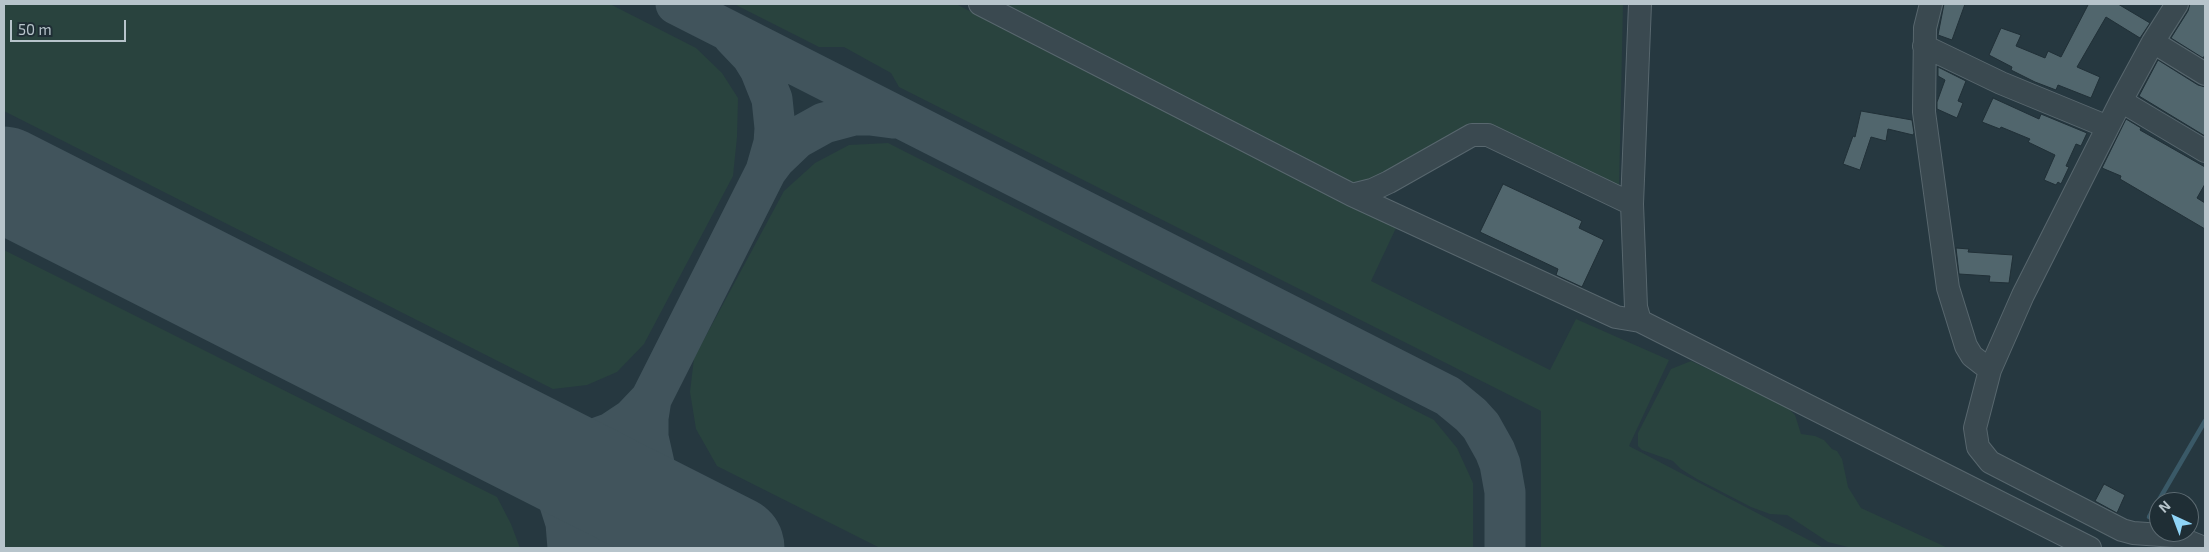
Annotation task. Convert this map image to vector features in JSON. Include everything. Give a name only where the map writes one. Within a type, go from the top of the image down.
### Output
[{"type":"street","points":[[980,4],[1352,195],[1616,317],[1640,321],[2090,548]]},
{"type":"street","points":[[1640,4],[1632,204],[1636,307],[1640,321]]},
{"type":"street","points":[[1931,4],[1925,28],[1924,112],[1948,288],[1966,346],[1972,356],[1990,370]]},
{"type":"street","points":[[2177,4],[2153,42],[2121,101],[2015,311],[1990,370],[1975,428],[1978,447],[1990,462],[2122,530],[2133,533],[2175,536],[2204,548]]},
{"type":"street","points":[[2153,42],[2205,74]]},
{"type":"street","points":[[1924,46],[2000,83],[2108,127]]},
{"type":"street","points":[[2121,101],[2205,151]]},
{"type":"street","points":[[1352,195],[1372,190],[1389,182],[1472,135],[1488,135],[1632,204]]},
{"type":"green space","points":[[4,4],[610,4],[696,48],[722,73],[738,98],[733,176],[644,344],[617,372],[587,385],[553,389],[4,111]]},
{"type":"green space","points":[[734,4],[956,4],[1396,228],[1371,281],[1550,370],[1576,319],[1669,360],[1629,446],[1824,548],[1541,548],[1541,411],[899,87],[891,73],[844,47],[819,47]]},
{"type":"green space","points":[[1005,4],[1623,4],[1619,190],[1490,127],[1368,183],[1354,185],[1343,183]]},
{"type":"green space","points":[[888,143],[1434,420],[1457,448],[1473,483],[1473,548],[880,548],[717,466],[696,429],[690,392],[694,358],[784,191],[815,163],[849,145]]},
{"type":"green space","points":[[4,250],[497,497],[511,524],[520,548],[4,548]]},
{"type":"green space","points":[[1691,361],[1785,405],[1795,415],[1801,434],[1815,436],[1824,440],[1832,449],[1837,451],[1842,459],[1848,487],[1861,508],[1948,548],[1852,548],[1828,542],[1787,515],[1770,514],[1751,507],[1697,479],[1681,469],[1673,461],[1642,450],[1638,446],[1638,433],[1671,369]]},
{"type":"building","points":[[1944,4],[1965,4],[1952,40],[1938,35]]},
{"type":"building","points":[[2086,4],[2118,4],[2150,23],[2140,38],[2106,17],[2077,67],[2100,77],[2091,98],[2058,85],[2056,90],[2035,82],[2011,70],[2012,67],[1989,55],[2001,28],[2021,35],[2016,46],[2045,58],[2048,51],[2061,57],[2088,5]]},
{"type":"building","points":[[2190,4],[2205,4],[2205,55],[2203,58],[2171,38],[2188,11]]},
{"type":"building","points":[[2158,60],[2198,85],[2205,87],[2205,136],[2139,96]]},
{"type":"building","points":[[1938,67],[1966,81],[1958,101],[1963,103],[1957,118],[1937,109],[1937,102],[1945,80],[1938,76]]},
{"type":"building","points":[[1993,98],[2039,119],[2041,114],[2087,133],[2081,146],[2076,144],[2066,166],[2069,167],[2061,184],[2058,182],[2056,185],[2044,180],[2055,155],[2028,142],[2030,139],[2001,127],[2000,129],[1982,122]]},
{"type":"building","points":[[1861,111],[1912,120],[1914,133],[1913,135],[1888,129],[1886,141],[1871,137],[1860,170],[1843,164],[1853,136],[1855,137]]},
{"type":"building","points":[[2126,119],[2141,128],[2140,130],[2205,167],[2205,184],[2197,198],[2205,203],[2205,229],[2120,179],[2121,176],[2102,168]]},
{"type":"building","points":[[1503,184],[1582,221],[1579,228],[1604,240],[1582,287],[1556,275],[1558,269],[1480,232]]},
{"type":"building","points":[[1956,248],[1969,249],[1968,252],[2013,255],[2009,283],[1989,282],[1990,276],[1959,274]]},
{"type":"building","points":[[2104,484],[2125,495],[2117,513],[2095,501]]},
{"type":"waterway","points":[[2164,492],[2205,421]]},
{"type":"taxiway","points":[[676,4],[1448,396],[1481,426],[1500,464],[1505,492],[1505,548]]},
{"type":"taxiway","points":[[733,36],[752,56],[760,69],[772,99],[775,128],[774,143],[766,171]]},
{"type":"taxiway","points":[[511,436],[538,444],[566,445],[583,443],[611,433],[632,419],[651,399],[766,171],[775,159],[797,138],[824,123],[854,115],[893,118]]},
{"type":"taxiway","points":[[651,399],[648,437],[657,477],[678,513],[698,531]]},
{"type":"taxiway","points":[[511,436],[534,461],[559,501],[566,523],[568,548]]},
{"type":"taxiway","points":[[588,548],[601,540],[623,531],[664,528],[698,531]]},
{"type":"runway","points":[[4,179],[732,548]]}]
